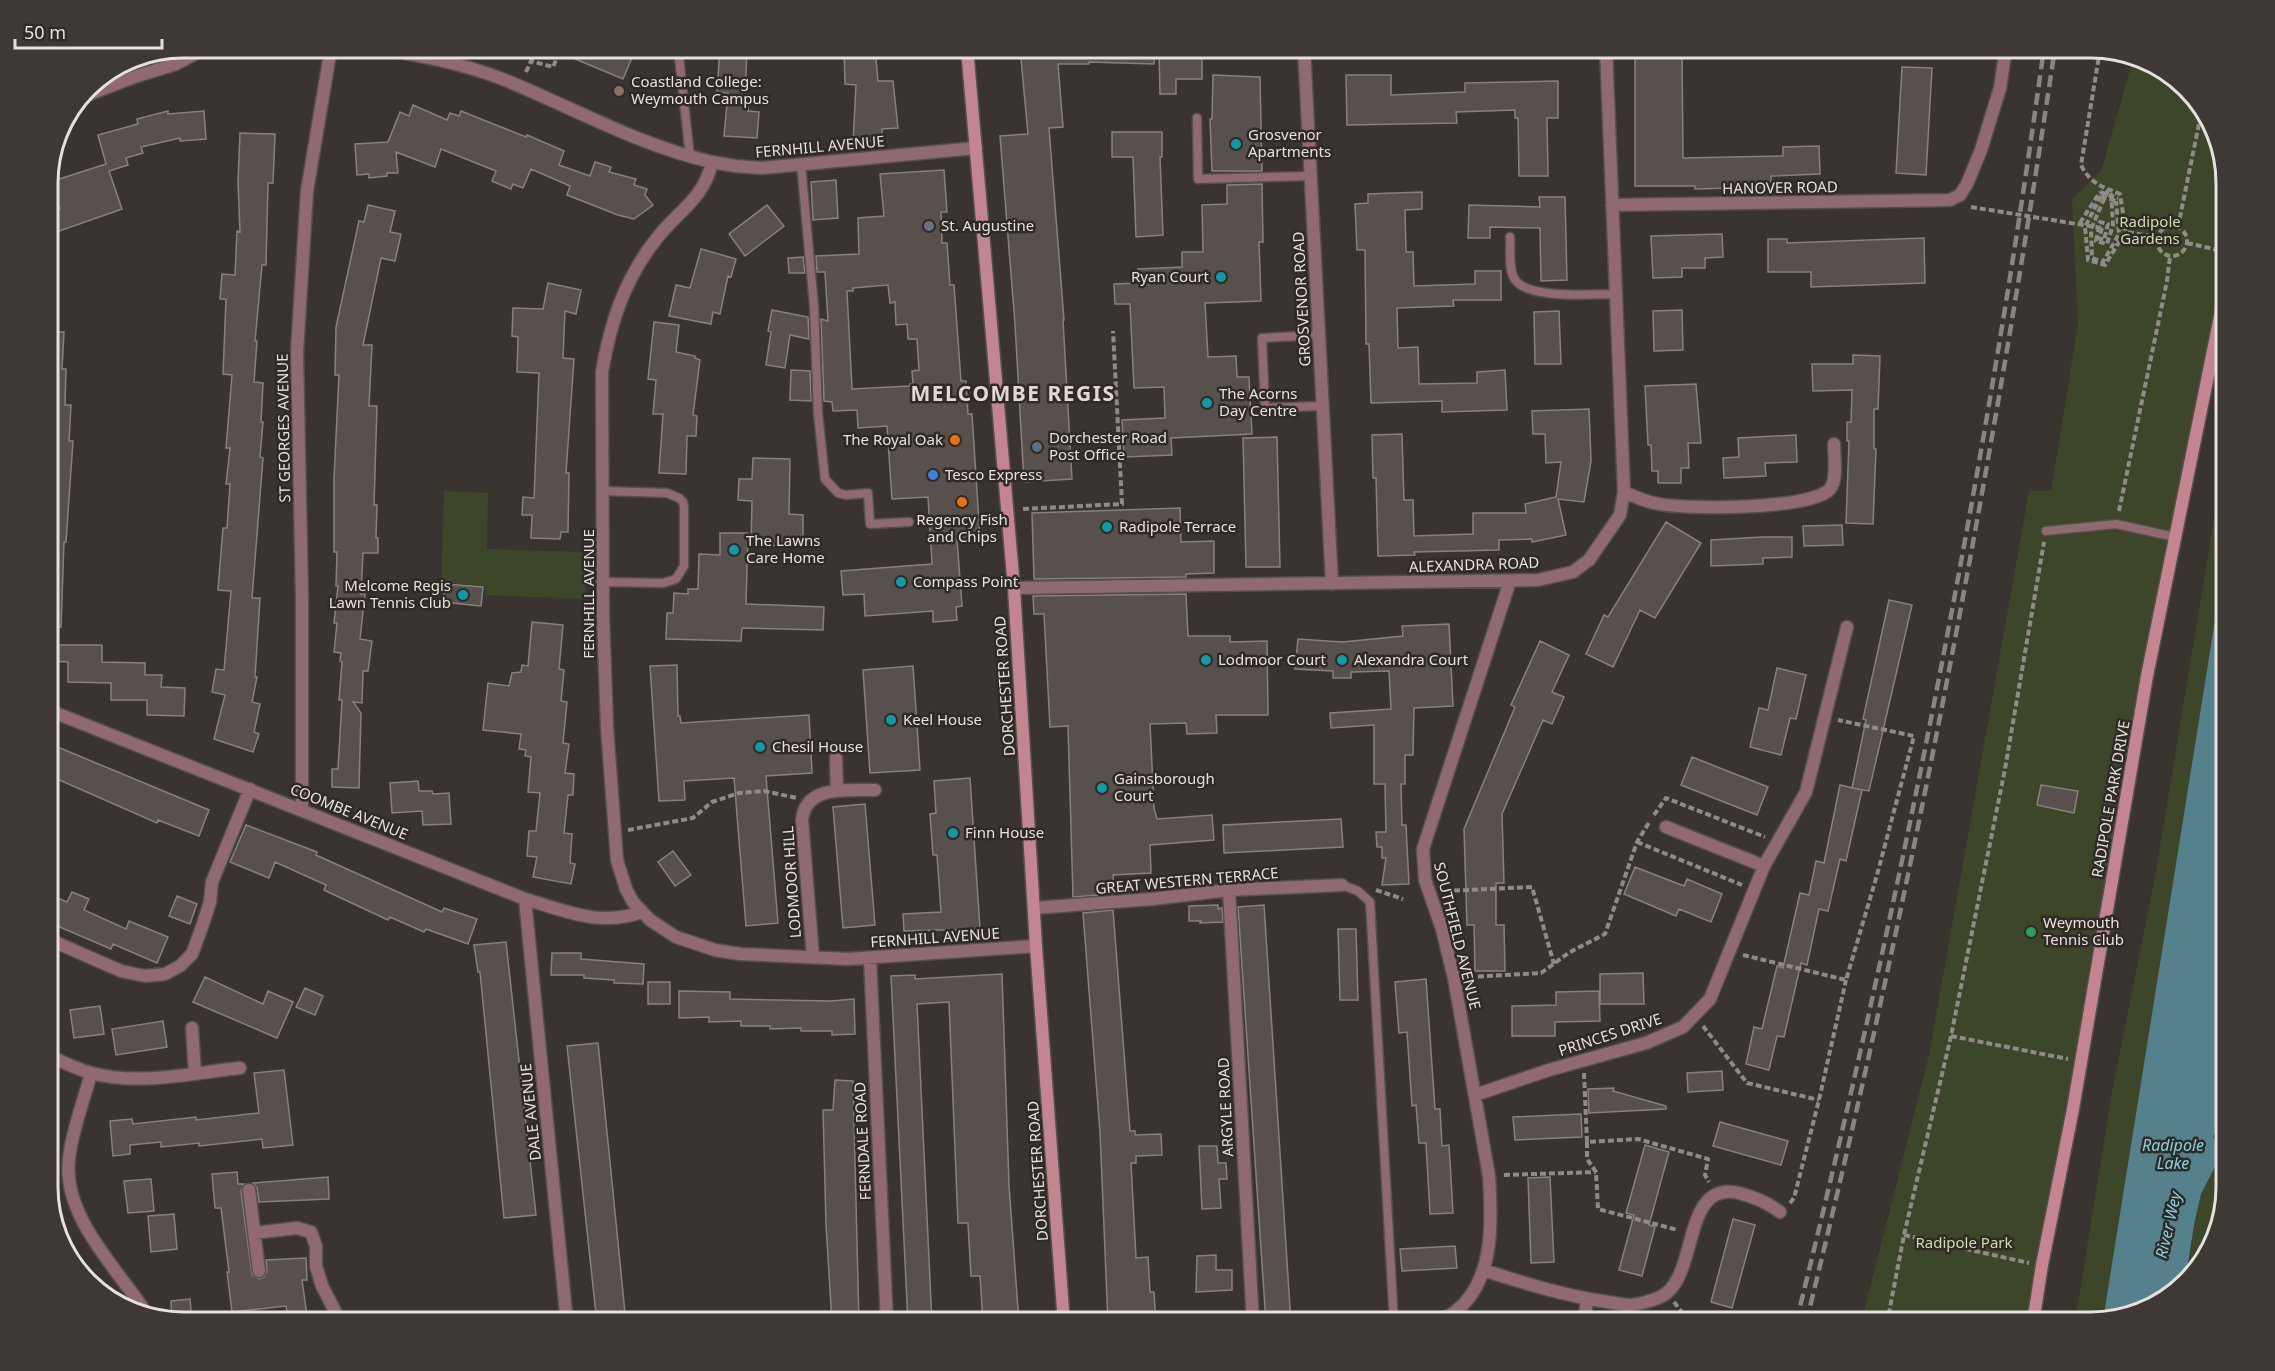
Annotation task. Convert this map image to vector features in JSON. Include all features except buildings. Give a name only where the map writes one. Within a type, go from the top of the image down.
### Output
[{"type":"main road","name":"DORCHESTER ROAD","points":[[968,59],[1014,588],[1036,946],[1063,1312]]},
{"type":"main road","name":"RADIPOLE PARK DRIVE","points":[[2035,1312],[2073,1109],[2147,676],[2216,336]]},
{"type":"street","name":"GROSVENOR ROAD","points":[[1305,58],[1332,584]]},
{"type":"street","name":"ALEXANDRA ROAD","points":[[1014,588],[1538,580],[1573,572],[1589,560],[1620,515],[1623,492],[1606,58]]},
{"type":"street","name":"HANOVER ROAD","points":[[1612,205],[1950,200],[1960,195],[1967,184],[1981,150],[2000,88],[2004,58]]},
{"type":"street","points":[[102,89],[185,59]]},
{"type":"street","name":"ST GEORGES AVENUE","points":[[302,810],[302,598],[297,352],[307,191],[329,59]]},
{"type":"street","points":[[430,59],[461,65],[520,87],[658,146],[711,162]]},
{"type":"street","name":"FERNHILL AVENUE","points":[[976,148],[762,168],[711,162],[709,176],[698,196],[655,239],[634,270],[619,303],[608,338],[603,372],[606,727],[621,875],[630,896],[642,912],[655,924],[676,937],[715,950],[740,954],[813,957],[870,958],[1036,946]]},
{"type":"street","points":[[1623,492],[1654,503],[1682,507],[1752,508],[1817,496],[1829,490],[1834,480],[1834,444]]},
{"type":"street","name":"SOUTHFIELD AVENUE","points":[[1453,1312],[1472,1293],[1483,1270],[1489,1244],[1491,1208],[1489,1176],[1454,978],[1429,891],[1423,864],[1423,849],[1510,581]]},
{"type":"street","name":"PRINCES DRIVE","points":[[1475,1095],[1646,1043],[1683,1027],[1710,999],[1764,867],[1806,792],[1847,627]]},
{"type":"street","name":"COOMBE AVENUE","points":[[59,714],[525,899],[591,917],[608,919],[628,917],[642,912]]},
{"type":"street","points":[[836,758],[837,791]]},
{"type":"street","points":[[59,944],[122,972],[145,976],[165,974],[180,966],[192,954],[210,902],[212,882],[250,789]]},
{"type":"street","points":[[809,802],[819,794],[875,790]]},
{"type":"street","name":"LODMOOR HILL","points":[[809,802],[805,807],[802,820],[813,957]]},
{"type":"street","points":[[1666,827],[1764,867]]},
{"type":"street","name":"GREAT WESTERN TERRACE","points":[[1035,908],[1152,899],[1229,890],[1342,885]]},
{"type":"street","name":"ARGYLE ROAD","points":[[1229,890],[1252,1312]]},
{"type":"street","name":"DALE AVENUE","points":[[525,899],[566,1312]]},
{"type":"street","name":"FERNDALE ROAD","points":[[870,958],[886,1312]]},
{"type":"street","points":[[192,1028],[195,1072]]},
{"type":"street","points":[[59,1060],[91,1073],[145,1078],[240,1068]]},
{"type":"street","points":[[91,1073],[69,1160],[71,1191],[82,1223],[140,1304]]},
{"type":"street","points":[[249,1190],[259,1271]]},
{"type":"street","points":[[1483,1270],[1533,1286],[1587,1299],[1630,1305],[1660,1298],[1675,1285],[1688,1253],[1698,1214],[1717,1194],[1731,1191],[1748,1195],[1765,1201],[1780,1212]]},
{"type":"street","points":[[254,1233],[297,1228],[311,1232],[316,1246],[316,1266],[322,1286],[335,1312]]},
{"type":"street","points":[[1585,1312],[1587,1299]]},
{"type":"lane","points":[[679,59],[690,157]]},
{"type":"lane","points":[[1197,118],[1198,179],[1311,176]]},
{"type":"lane","points":[[801,164],[813,306],[818,413],[825,479],[838,493],[846,495],[868,493],[870,524],[909,522]]},
{"type":"lane","points":[[1510,237],[1511,271],[1522,288],[1540,293],[1615,294]]},
{"type":"lane","points":[[1319,335],[1262,338],[1264,408],[1323,406]]},
{"type":"lane","points":[[603,582],[663,584],[676,579],[684,566],[683,502],[673,495],[604,491]]},
{"type":"lane","points":[[2046,531],[2116,524],[2175,537]]},
{"type":"lane","points":[[1342,885],[1358,891],[1370,902],[1393,1312]]},
{"type":"path","points":[[520,87],[531,61],[553,67],[556,59]]},
{"type":"path","points":[[2099,59],[2081,165],[2087,176],[2097,185],[2120,194],[2126,232],[2157,237]]},
{"type":"path","points":[[2178,227],[2200,121]]},
{"type":"path","points":[[2080,224],[2100,192],[2118,198],[2124,234],[2105,265],[2088,261],[2085,227],[2101,196],[2116,201],[2119,234],[2103,262],[2092,258],[2091,229],[2102,204],[2110,190]]},
{"type":"path","points":[[1971,207],[2080,224],[2091,226],[2102,228],[2099,238],[2104,240],[2109,224],[2100,222],[2098,231],[2096,241],[2107,244],[2114,225],[2110,190]]},
{"type":"path","points":[[2173,226],[2178,227],[2185,234],[2187,243],[2179,255],[2170,256],[2158,247],[2157,237],[2164,229],[2173,226]]},
{"type":"path","points":[[2187,243],[2216,250]]},
{"type":"path","points":[[2116,524],[2167,282],[2170,256]]},
{"type":"path","points":[[1007,510],[1122,504],[1113,331]]},
{"type":"path","points":[[1889,1312],[1904,1235],[1951,1036],[2005,769],[2046,531]]},
{"type":"path","points":[[1780,1212],[1794,1198],[1846,980],[1878,875],[1914,736],[1826,717]]},
{"type":"path","points":[[615,833],[693,818],[712,802],[739,793],[764,791],[809,802]]},
{"type":"path","points":[[1454,978],[1541,973],[1570,952],[1605,934],[1637,842],[1666,798],[1777,842]]},
{"type":"path","points":[[1637,842],[1754,890]]},
{"type":"path","points":[[1429,891],[1532,887],[1554,964]]},
{"type":"path","points":[[1729,951],[1846,980]]},
{"type":"path","points":[[1694,1015],[1747,1083],[1819,1100]]},
{"type":"path","points":[[1951,1036],[2070,1060]]},
{"type":"path","points":[[1584,1061],[1587,1159],[1596,1172],[1598,1209],[1692,1233]]},
{"type":"path","points":[[1587,1142],[1638,1139],[1708,1159],[1705,1175],[1717,1194]]},
{"type":"path","points":[[1489,1176],[1596,1172]]},
{"type":"path","points":[[1904,1235],[2029,1263]]},
{"type":"path","points":[[1666,1293],[1681,1312]]},
{"type":"green space","name":"Radipole Park","points":[[2131,65],[2154,75],[2167,84],[2191,108],[2204,128],[2210,144],[2216,176],[2216,335],[2179,514],[2035,1312],[1864,1312],[1929,1055],[2029,491],[2051,491],[2078,325],[2072,199],[2101,171]]},
{"type":"green space","points":[[444,491],[488,493],[487,549],[585,552],[585,599],[486,595],[485,586],[441,582]]},
{"type":"green space","points":[[2216,507],[2216,614],[2104,1311],[2077,1312],[2112,1092],[2155,877]]},
{"type":"green space","points":[[2216,1130],[2216,1187],[2212,1220],[2200,1250],[2188,1266],[2201,1194],[2215,1167],[2213,1137]]},
{"type":"water","name":"Radipole Lake","points":[[2216,614],[2216,1130],[2213,1137],[2216,1144],[2216,1163],[2201,1194],[2188,1267],[2180,1276],[2154,1296],[2124,1308],[2104,1311]]},
{"type":"railway","points":[[1799,1312],[1870,1007],[1937,689],[1995,369],[2043,58]]},
{"type":"railway","points":[[1809,1312],[1880,1006],[1946,688],[2004,369],[2053,58]]},
{"type":"place","name":"Coastland College: Weymouth Campus","points":[[619,91]]},
{"type":"place","name":"Grosvenor Apartments","points":[[1236,144]]},
{"type":"place","name":"St. Augustine","points":[[929,226]]},
{"type":"place","name":"Ryan Court","points":[[1221,277]]},
{"type":"place","name":"The Acorns Day Centre","points":[[1207,403]]},
{"type":"place","name":"The Royal Oak","points":[[955,440]]},
{"type":"place","name":"Dorchester Road Post Office","points":[[1037,447]]},
{"type":"place","name":"Tesco Express","points":[[933,475]]},
{"type":"place","name":"Regency Fish and Chips","points":[[962,502]]},
{"type":"place","name":"Radipole Terrace","points":[[1107,527]]},
{"type":"place","name":"The Lawns Care Home","points":[[734,550]]},
{"type":"place","name":"Compass Point","points":[[901,582]]},
{"type":"place","name":"Melcome Regis Lawn Tennis Club","points":[[463,595]]},
{"type":"place","name":"Lodmoor Court","points":[[1206,660]]},
{"type":"place","name":"Alexandra Court","points":[[1342,660]]},
{"type":"place","name":"Keel House","points":[[891,720]]},
{"type":"place","name":"Chesil House","points":[[760,747]]},
{"type":"place","name":"Gainsborough Court","points":[[1102,788]]},
{"type":"place","name":"Finn House","points":[[953,833]]},
{"type":"place","name":"Weymouth Tennis Club","points":[[2031,932]]},
{"type":"district","name":"MELCOMBE REGIS","points":[[1013,394]]},
{"type":"park label","name":"Radipole Gardens","points":[[2150,230]]},
{"type":"water label","name":"River Wey","points":[[2168,1225]]}]
